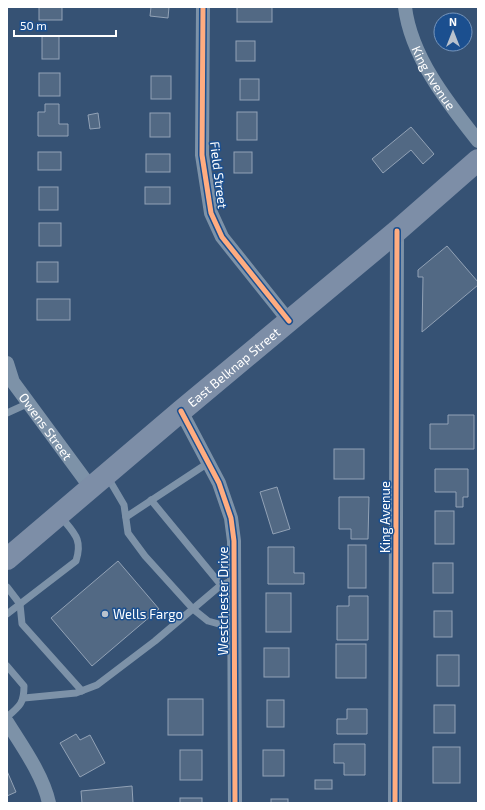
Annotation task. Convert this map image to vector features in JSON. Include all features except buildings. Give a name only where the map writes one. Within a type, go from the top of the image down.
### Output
[{"type":"main road","name":"East Belknap Street","points":[[7,559],[181,411],[397,231],[478,160]]},
{"type":"street","name":"Field Street","points":[[203,7],[202,155],[211,213],[222,237],[289,321]]},
{"type":"street","name":"King Avenue","points":[[405,7],[406,16],[417,50],[444,97],[478,141]]},
{"type":"street","name":"King Avenue","points":[[395,803],[397,231]]},
{"type":"street","name":"Owens Street","points":[[7,363],[13,382],[28,402],[98,481]]},
{"type":"street","name":"Westchester Drive","points":[[181,411],[219,483],[231,518],[234,541],[236,803]]},
{"type":"street","points":[[7,722],[32,761],[48,796],[49,803]]},
{"type":"lane","points":[[7,413],[28,402]]},
{"type":"lane","points":[[126,517],[208,463]]},
{"type":"lane","points":[[98,481],[124,505],[128,532],[145,556],[193,609],[208,621],[226,626],[234,626]]},
{"type":"lane","points":[[151,500],[221,585]]},
{"type":"lane","points":[[7,614],[76,561],[79,551],[79,542],[59,515]]},
{"type":"lane","points":[[24,698],[76,693],[97,684],[155,641],[221,585],[234,580]]},
{"type":"lane","points":[[7,587],[20,604],[22,624],[82,691]]},
{"type":"lane","points":[[7,666],[24,686],[24,698],[19,707],[7,717]]},
{"type":"cycle path","points":[[203,7],[202,155],[211,213],[222,237],[289,321]]},
{"type":"cycle path","points":[[395,803],[397,231]]},
{"type":"cycle path","points":[[181,411],[219,483],[231,518],[234,541],[235,803]]},
{"type":"place","name":"Wells Fargo","points":[[105,614]]}]
